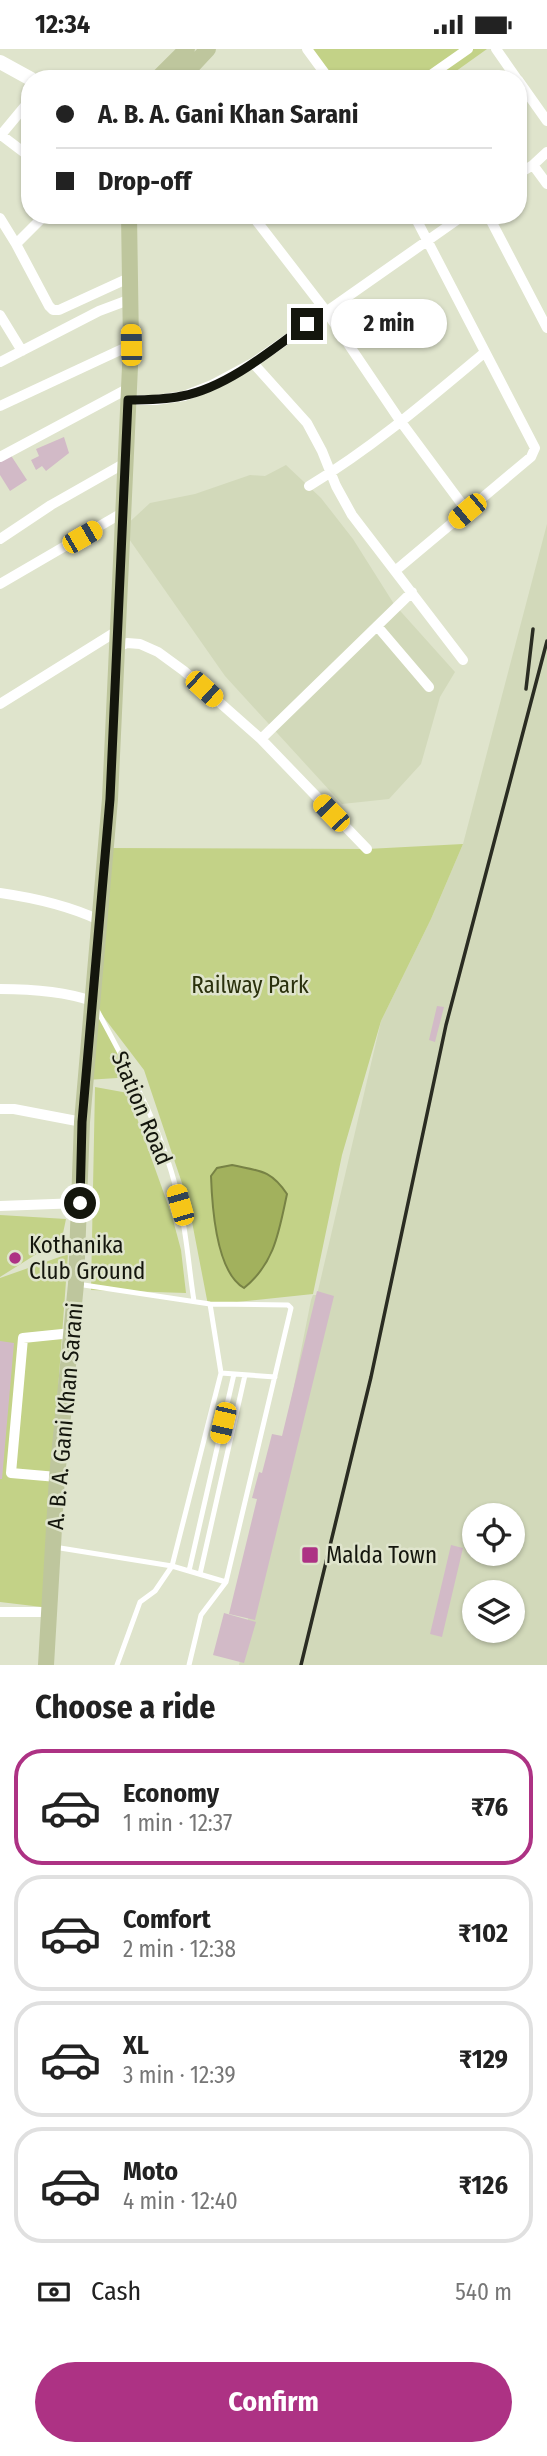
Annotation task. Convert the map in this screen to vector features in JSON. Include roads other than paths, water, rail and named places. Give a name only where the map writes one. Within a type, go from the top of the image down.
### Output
[{"type":"main road","points":[[167,70],[187,49]]},
{"type":"main road","points":[[188,70],[208,49]]},
{"type":"main road","points":[[0,62],[21,74]]},
{"type":"main road","name":"A. B. A. Gani Khan Sarani","points":[[46,1665],[57,1477],[76,1284],[82,1122],[110,799],[131,345],[129,224]]},
{"type":"main road","name":"A. B. A. Gani Khan Sarani","points":[[131,244],[135,224]]},
{"type":"street","points":[[307,49],[322,70]]},
{"type":"street","points":[[445,70],[468,49]]},
{"type":"street","points":[[496,49],[511,70]]},
{"type":"street","points":[[527,92],[547,121]]},
{"type":"street","points":[[21,111],[1,135],[21,150]]},
{"type":"street","points":[[527,169],[547,152]]},
{"type":"street","points":[[533,165],[547,184]]},
{"type":"street","points":[[0,218],[53,310],[59,310],[131,277]]},
{"type":"street","points":[[16,244],[36,224]]},
{"type":"street","points":[[260,224],[326,311],[401,422],[467,511]]},
{"type":"street","points":[[395,571],[531,457],[535,448],[419,224]]},
{"type":"street","points":[[0,457],[129,394],[156,400],[184,396],[212,385],[253,363],[452,224]]},
{"type":"street","points":[[493,224],[547,328]]},
{"type":"street","points":[[0,362],[99,311],[131,299]]},
{"type":"street","points":[[0,315],[22,351]]},
{"type":"street","points":[[0,406],[131,345]]},
{"type":"street","points":[[309,486],[401,422],[484,353]]},
{"type":"street","points":[[253,363],[307,423],[332,472],[335,486],[352,515],[463,660]]},
{"type":"street","points":[[0,539],[51,505],[125,463]]},
{"type":"street","points":[[0,584],[122,513]]},
{"type":"street","points":[[261,739],[411,592]]},
{"type":"street","points":[[377,625],[429,687]]},
{"type":"street","points":[[0,704],[117,631]]},
{"type":"street","points":[[116,648],[127,643],[140,644],[158,652],[184,671],[261,739],[367,849]]},
{"type":"street","points":[[0,893],[41,899],[99,920]]},
{"type":"street","points":[[0,989],[29,989],[77,996],[92,1001]]},
{"type":"street","points":[[0,1109],[14,1109],[82,1122]]},
{"type":"street","points":[[0,1206],[80,1203]]},
{"type":"street","points":[[57,1477],[11,1473],[23,1338],[72,1333]]},
{"type":"street","points":[[0,1612],[48,1612]]},
{"type":"lane","name":"Station Road","points":[[92,1001],[133,1077],[159,1134],[180,1205],[194,1301]]},
{"type":"lane","points":[[76,1284],[210,1304],[290,1306],[226,1581],[201,1615],[189,1665]]},
{"type":"lane","points":[[117,1665],[140,1602],[155,1591],[172,1566],[221,1373],[210,1304]]},
{"type":"lane","points":[[221,1373],[275,1377]]},
{"type":"lane","points":[[189,1571],[234,1374]]},
{"type":"lane","points":[[200,1574],[245,1375]]},
{"type":"lane","points":[[54,1547],[172,1566],[226,1581]]},
{"type":"railway","points":[[526,689],[533,629]]},
{"type":"railway","points":[[301,1665],[371,1377],[446,1025],[547,641]]},
{"type":"place","name":"Kothanika Club Ground","points":[[15,1258]]},
{"type":"place","name":"Malda Town","points":[[310,1555]]},
{"type":"park label","name":"Railway Park","points":[[250,985]]}]
